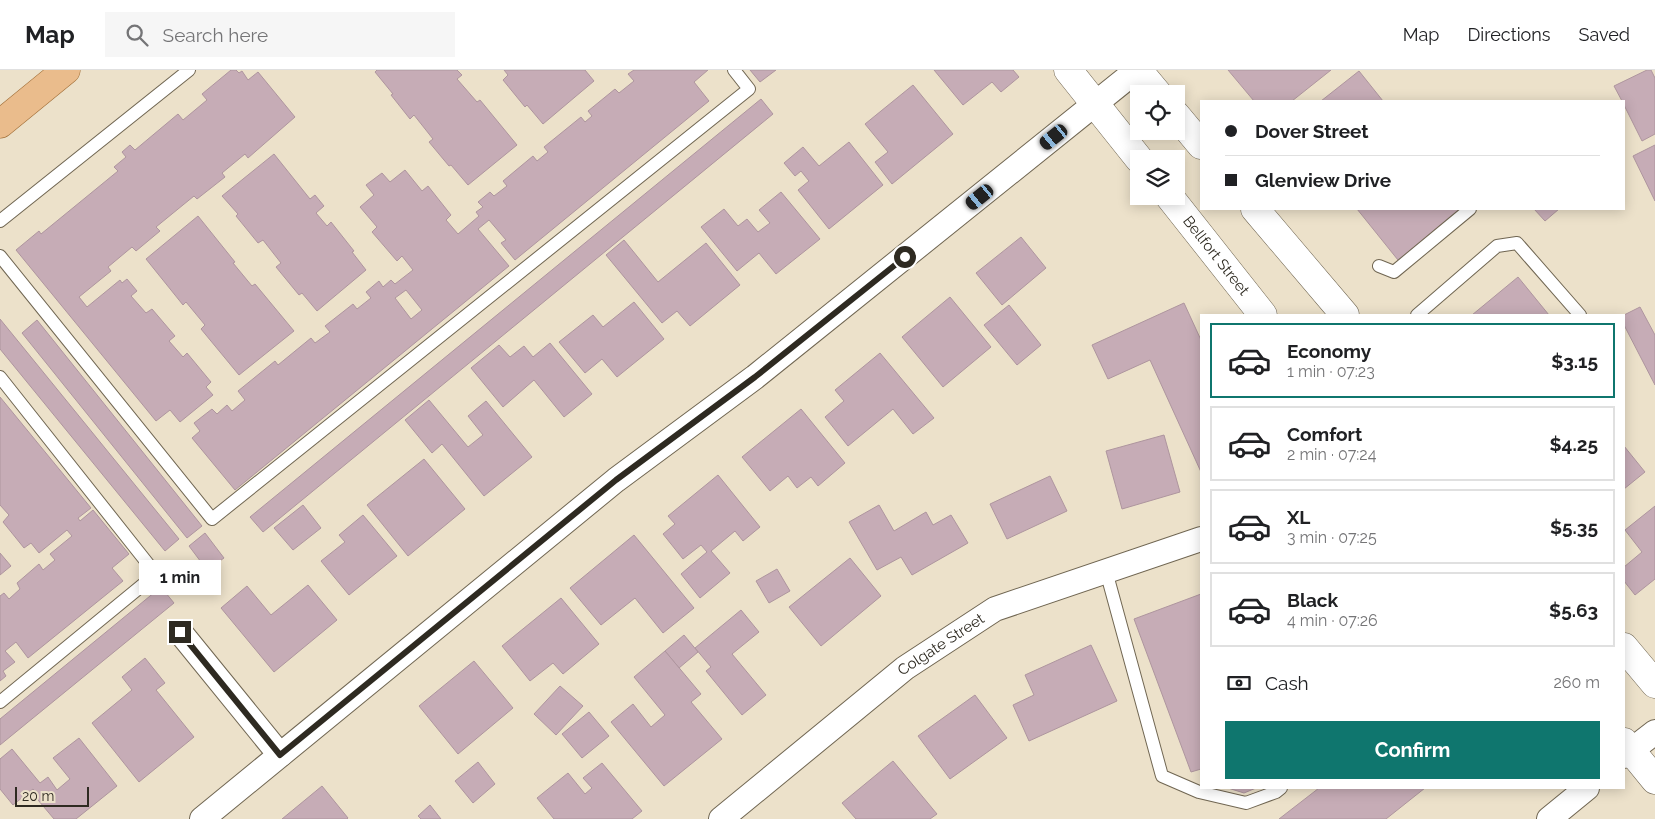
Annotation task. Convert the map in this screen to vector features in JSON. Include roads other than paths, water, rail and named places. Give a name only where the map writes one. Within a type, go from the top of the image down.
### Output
[{"type":"main road","points":[[0,124],[66,70]]},
{"type":"main road","points":[[1068,70],[1132,150]]},
{"type":"main road","points":[[1138,70],[1150,85]]},
{"type":"main road","points":[[1185,126],[1200,144]]},
{"type":"main road","name":"Bellfort Street","points":[[1176,205],[1262,314]]},
{"type":"main road","points":[[1256,210],[1344,314]]},
{"type":"main road","points":[[1625,648],[1655,684]]},
{"type":"main road","points":[[1626,749],[1655,780]]},
{"type":"street","points":[[202,819],[616,480],[755,377],[1138,70]]},
{"type":"street","name":"Colgate Street","points":[[721,819],[905,668],[995,609],[1200,538]]},
{"type":"street","points":[[180,632],[280,755]]},
{"type":"street","points":[[1626,749],[1655,732]]},
{"type":"street","points":[[1549,819],[1586,789]]},
{"type":"lane","points":[[0,220],[189,70]]},
{"type":"lane","points":[[0,256],[212,520],[749,89],[734,70]]},
{"type":"lane","points":[[1379,266],[1394,272],[1469,210]]},
{"type":"lane","points":[[1418,314],[1497,246],[1517,243],[1579,314]]},
{"type":"lane","points":[[0,377],[156,574],[0,702]]},
{"type":"lane","points":[[1106,571],[1162,776],[1199,792],[1246,803],[1280,789]]}]
